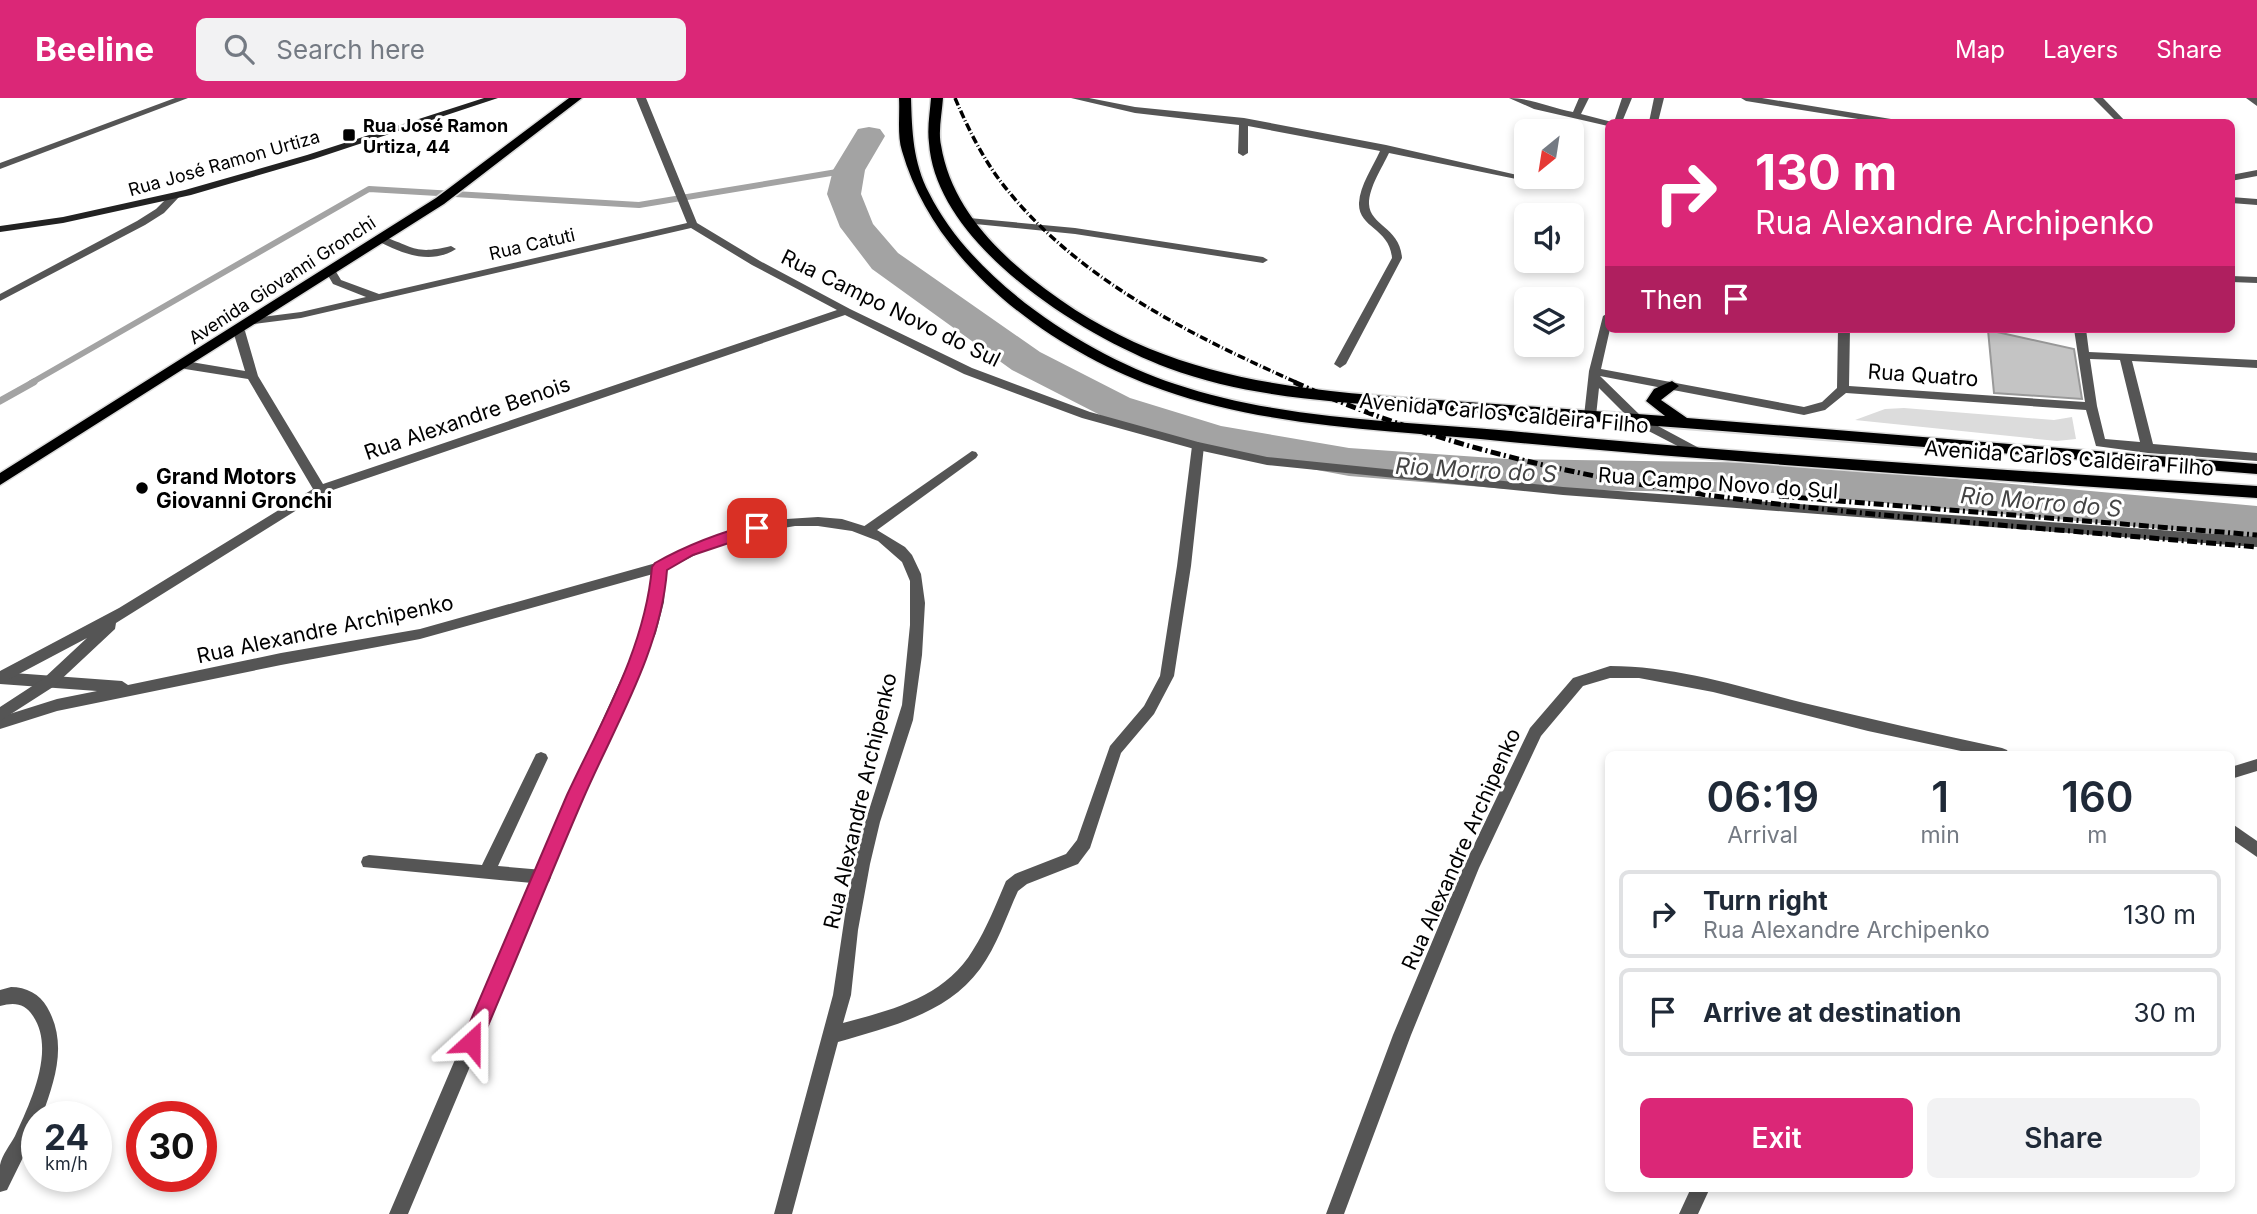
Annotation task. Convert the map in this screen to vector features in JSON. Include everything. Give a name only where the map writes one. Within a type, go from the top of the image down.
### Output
[{"type":"main road","name":"Rua José Ramon Urtiza","points":[[0,229],[108,211],[174,196],[277,167],[493,98]]},
{"type":"main road","name":"Avenida Giovanni Gronchi","points":[[0,480],[239,331],[440,201],[576,98]]},
{"type":"main road","name":"Avenida Carlos Caldeira Filho","points":[[905,98],[902,118],[909,163],[931,208],[968,258],[1024,310],[1066,338],[1134,374],[1170,387],[1229,404],[1316,417],[1576,443],[2257,492]]},
{"type":"main road","name":"Avenida Carlos Caldeira Filho","points":[[937,98],[933,113],[936,163],[955,206],[995,255],[1088,325],[1172,364],[1246,385],[1317,396],[1639,421],[1827,432],[2257,469]]},
{"type":"main road","points":[[1672,386],[1659,392],[1653,401],[1664,411],[1686,423]]},
{"type":"street","points":[[0,166],[183,98]]},
{"type":"street","points":[[640,98],[693,225]]},
{"type":"street","points":[[1076,98],[1135,110],[1244,121],[1514,175]]},
{"type":"street","points":[[1514,98],[1605,122]]},
{"type":"street","points":[[1576,116],[1584,98]]},
{"type":"street","points":[[1619,119],[1627,98]]},
{"type":"street","points":[[1654,119],[1659,98]]},
{"type":"street","points":[[1746,98],[1825,111],[1847,119]]},
{"type":"street","points":[[1825,111],[1826,98]]},
{"type":"street","points":[[2098,98],[2119,119]]},
{"type":"street","points":[[2251,98],[2257,103]]},
{"type":"street","points":[[1243,153],[1244,121]]},
{"type":"street","points":[[1340,364],[1397,258],[1398,245],[1393,237],[1368,218],[1364,208],[1366,195],[1386,148]]},
{"type":"street","points":[[2235,177],[2257,173]]},
{"type":"street","points":[[0,298],[141,223],[160,211],[174,196]]},
{"type":"street","points":[[2235,201],[2257,202]]},
{"type":"street","points":[[969,221],[1075,230],[1263,260]]},
{"type":"street","name":"Rua Catuti","points":[[254,321],[301,315],[693,225]]},
{"type":"street","name":"Rua Campo Novo do Sul","points":[[693,225],[756,263],[968,372],[1086,415],[1198,446],[1267,461],[1563,491],[2257,542]]},
{"type":"street","points":[[382,239],[407,253],[432,256],[451,249]]},
{"type":"street","points":[[331,272],[337,282],[379,297]]},
{"type":"street","points":[[2235,279],[2257,280]]},
{"type":"street","name":"Rua Alexandre Benois","points":[[0,678],[124,612],[320,491],[846,311]]},
{"type":"street","points":[[1590,416],[1595,374],[1605,329]]},
{"type":"street","points":[[239,331],[252,376],[320,491]]},
{"type":"street","points":[[1843,388],[1844,333]]},
{"type":"street","points":[[2081,333],[2091,406],[2100,443],[2257,457]]},
{"type":"street","points":[[2085,355],[2257,364]]},
{"type":"street","points":[[2124,356],[2148,449]]},
{"type":"street","points":[[185,365],[252,376]]},
{"type":"street","points":[[1595,374],[1639,421],[1695,451]]},
{"type":"street","name":"Rua Quatro","points":[[1595,374],[1804,411],[1826,406],[1843,388],[2091,406]]},
{"type":"street","points":[[832,1035],[923,1006],[958,984],[975,962],[1012,886],[1021,879],[1072,859],[1084,844],[1115,750],[1149,710],[1167,676],[1184,566],[1198,446]]},
{"type":"street","points":[[868,530],[972,455]]},
{"type":"street","name":"Rua Alexandre Archipenko","points":[[0,723],[57,705],[281,659],[420,634],[660,567],[688,552],[731,535],[783,522],[823,520],[868,530],[895,547],[912,566],[919,599],[909,705],[872,824],[845,960],[842,995],[783,1214]]},
{"type":"street","points":[[398,1214],[574,800],[649,633],[657,602],[660,567]]},
{"type":"street","name":"Rua Alexandre Benois","points":[[0,715],[48,683],[124,612]]},
{"type":"street","name":"Rua Alexandre Archipenko","points":[[1335,1214],[1402,1035],[1471,867],[1535,732],[1578,682],[1610,672],[1639,672],[1713,686],[1868,725],[1988,751]]},
{"type":"street","name":"Rua Alexandre Archipenko","points":[[0,678],[144,688]]},
{"type":"street","points":[[487,872],[541,758]]},
{"type":"street","points":[[2235,773],[2257,765]]},
{"type":"street","points":[[2235,833],[2257,849]]},
{"type":"street","points":[[369,862],[543,877]]},
{"type":"street","points":[[0,998],[20,994],[43,1012],[49,1031],[50,1059],[23,1139],[0,1183]]},
{"type":"street","points":[[1688,1214],[1698,1192]]},
{"type":"shaded area","points":[[1904,408],[2054,420],[2072,417],[2076,439],[2057,441],[1855,420],[1885,409]]},
{"type":"building","points":[[1988,333],[2002,333],[2074,349],[2082,399],[1994,393]]},
{"type":"waterway","name":"Rio Morro do S","points":[[869,136],[849,170],[844,194],[857,227],[885,261],[1026,361],[1116,407],[1218,439],[1349,462],[1507,474],[1778,478],[2257,522]]},
{"type":"waterway","points":[[31,383],[369,189],[639,205],[849,170]]},
{"type":"waterway","points":[[0,401],[34,382]]},
{"type":"railway","points":[[955,98],[974,139],[998,178],[1027,213],[1060,244],[1134,299],[1215,344],[1298,383]]},
{"type":"railway","points":[[1294,382],[1372,414],[1451,441],[1531,462],[1692,493],[1857,512],[2257,547]]},
{"type":"railway","points":[[1779,496],[2257,535]]},
{"type":"place","name":"Rua José Ramon Urtiza, 44","points":[[349,135]]},
{"type":"place","name":"Grand Motors Giovanni Gronchi","points":[[142,488]]},
{"type":"route","points":[[471,1042],[574,800],[649,633],[657,602],[660,567],[688,552],[757,528]]}]
